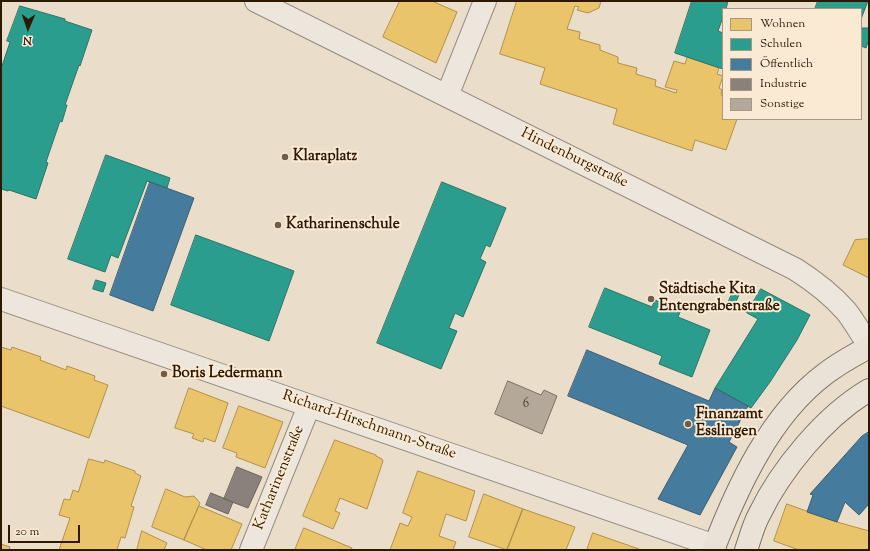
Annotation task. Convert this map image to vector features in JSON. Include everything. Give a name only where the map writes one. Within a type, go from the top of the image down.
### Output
[{"type":"main road","points":[[714,548],[727,514],[751,466],[783,416],[796,400],[824,374],[869,346]]},
{"type":"main road","points":[[746,550],[758,516],[785,472],[801,450],[840,411],[865,390]]},
{"type":"street","name":"Hindenburgstraße","points":[[256,1],[795,270],[816,283],[847,312],[869,346]]},
{"type":"street","points":[[447,96],[485,1]]},
{"type":"street","name":"Richard-Hirschmann-Straße","points":[[1,299],[714,548]]},
{"type":"street","name":"Katharinenstraße","points":[[251,550],[309,406]]},
{"type":"building: Wohnen","points":[[400,1],[432,1],[457,12],[436,63],[383,37]]},
{"type":"building: Wohnen","points":[[517,1],[601,1],[599,8],[588,13],[577,10],[579,7],[575,6],[567,29],[580,32],[579,39],[600,45],[600,50],[618,57],[618,63],[637,68],[636,74],[656,80],[655,86],[676,93],[677,90],[665,87],[674,61],[685,64],[687,57],[719,68],[717,74],[722,76],[719,88],[722,90],[722,120],[737,120],[726,150],[695,140],[692,151],[613,124],[617,109],[540,84],[545,68],[500,54]]},
{"type":"building: Wohnen","points":[[868,239],[869,278],[843,265],[855,240]]},
{"type":"building: Wohnen","points":[[1,347],[11,350],[12,347],[41,357],[40,360],[66,370],[67,366],[95,376],[94,380],[108,385],[89,438],[1,406]]},
{"type":"building: Wohnen","points":[[189,388],[228,403],[215,442],[204,438],[203,442],[192,438],[194,434],[175,428]]},
{"type":"building: Wohnen","points":[[239,406],[283,422],[265,468],[236,457],[237,453],[223,448]]},
{"type":"building: Wohnen","points":[[335,440],[376,455],[383,461],[367,509],[340,498],[335,511],[340,513],[333,529],[303,516]]},
{"type":"building: Wohnen","points":[[89,459],[104,463],[105,460],[135,471],[135,473],[141,476],[131,506],[134,507],[125,538],[121,537],[117,550],[59,550],[70,518],[59,515],[64,499],[70,500],[73,490],[78,492]]},
{"type":"building: Wohnen","points":[[418,471],[475,491],[466,521],[446,514],[439,536],[456,542],[453,550],[390,550],[400,523],[408,526],[412,517],[403,513]]},
{"type":"building: Wohnen","points":[[166,489],[185,497],[194,496],[200,503],[184,540],[152,527]]},
{"type":"building: Wohnen","points":[[484,494],[523,509],[507,550],[469,537]]},
{"type":"building: Wohnen","points":[[787,504],[837,522],[869,531],[869,550],[799,550],[774,541]]},
{"type":"building: Wohnen","points":[[199,506],[242,524],[231,550],[207,550],[184,540]]},
{"type":"building: Wohnen","points":[[523,509],[575,527],[566,550],[507,550]]},
{"type":"building: Wohnen","points":[[304,528],[352,548],[351,550],[295,550]]},
{"type":"building: Wohnen","points":[[142,531],[167,543],[164,550],[137,550]]},
{"type":"building: Wohnen","points":[[593,533],[639,549],[639,550],[587,550]]},
{"type":"building: Wohnen","points":[[1,544],[10,547],[9,550],[1,550]]},
{"type":"building: Schulen","points":[[692,1],[728,1],[726,8],[722,8],[722,20],[718,31],[722,33],[722,69],[675,53]]},
{"type":"building: Schulen","points":[[818,1],[868,1],[862,16],[862,8],[815,8]]},
{"type":"building: Schulen","points":[[20,6],[65,19],[65,21],[92,30],[65,105],[67,105],[62,122],[60,121],[46,162],[48,163],[36,199],[9,190],[1,189],[1,66],[10,42],[7,41]]},
{"type":"building: Schulen","points":[[862,28],[869,28],[869,39],[866,48],[862,46]]},
{"type":"building: Schulen","points":[[106,155],[170,178],[167,188],[147,181],[118,258],[111,255],[105,272],[68,259]]},
{"type":"building: Schulen","name":"Katharinenschule","points":[[442,182],[506,208],[490,247],[486,245],[480,259],[486,262],[463,317],[455,313],[449,328],[457,331],[441,369],[377,343]]},
{"type":"building: Schulen","name":"Katharinenschule","points":[[196,235],[294,271],[269,341],[171,305]]},
{"type":"building: Schulen","points":[[96,280],[106,283],[103,292],[93,289]]},
{"type":"building: Schulen","points":[[605,288],[652,307],[655,300],[681,310],[678,317],[710,330],[692,377],[659,364],[662,356],[589,327]]},
{"type":"building: Schulen","name":"Städtische Kita Entengrabenstraße","points":[[761,289],[810,315],[797,340],[751,408],[715,388],[758,319],[747,313]]},
{"type":"building: Schulen","points":[[733,292],[739,295],[732,310],[726,307]]},
{"type":"building: Öffentlich","points":[[150,182],[194,198],[153,311],[110,295]]},
{"type":"building: Öffentlich","name":"Finanzamt Esslingen","points":[[587,350],[709,401],[715,388],[748,406],[729,442],[737,447],[700,515],[658,499],[688,445],[568,396]]},
{"type":"building: Öffentlich","points":[[869,432],[869,504],[859,515],[845,502],[837,522],[807,512],[813,495],[810,494],[862,436]]},
{"type":"building: Industrie","points":[[237,467],[262,477],[248,508],[224,499]]},
{"type":"building: Industrie","points":[[211,493],[233,502],[228,514],[206,505]]},
{"type":"building: Sonstige","points":[[508,381],[541,395],[544,390],[557,396],[542,434],[495,414]]},
{"type":"place","name":"Klaraplatz","points":[[285,157]]},
{"type":"place","name":"Katharinenschule","points":[[278,225]]},
{"type":"place","name":"Städtische Kita Entengrabenstraße","points":[[651,299]]},
{"type":"place","name":"Boris Ledermann","points":[[164,374]]},
{"type":"place","name":"Finanzamt Esslingen","points":[[688,424]]}]
